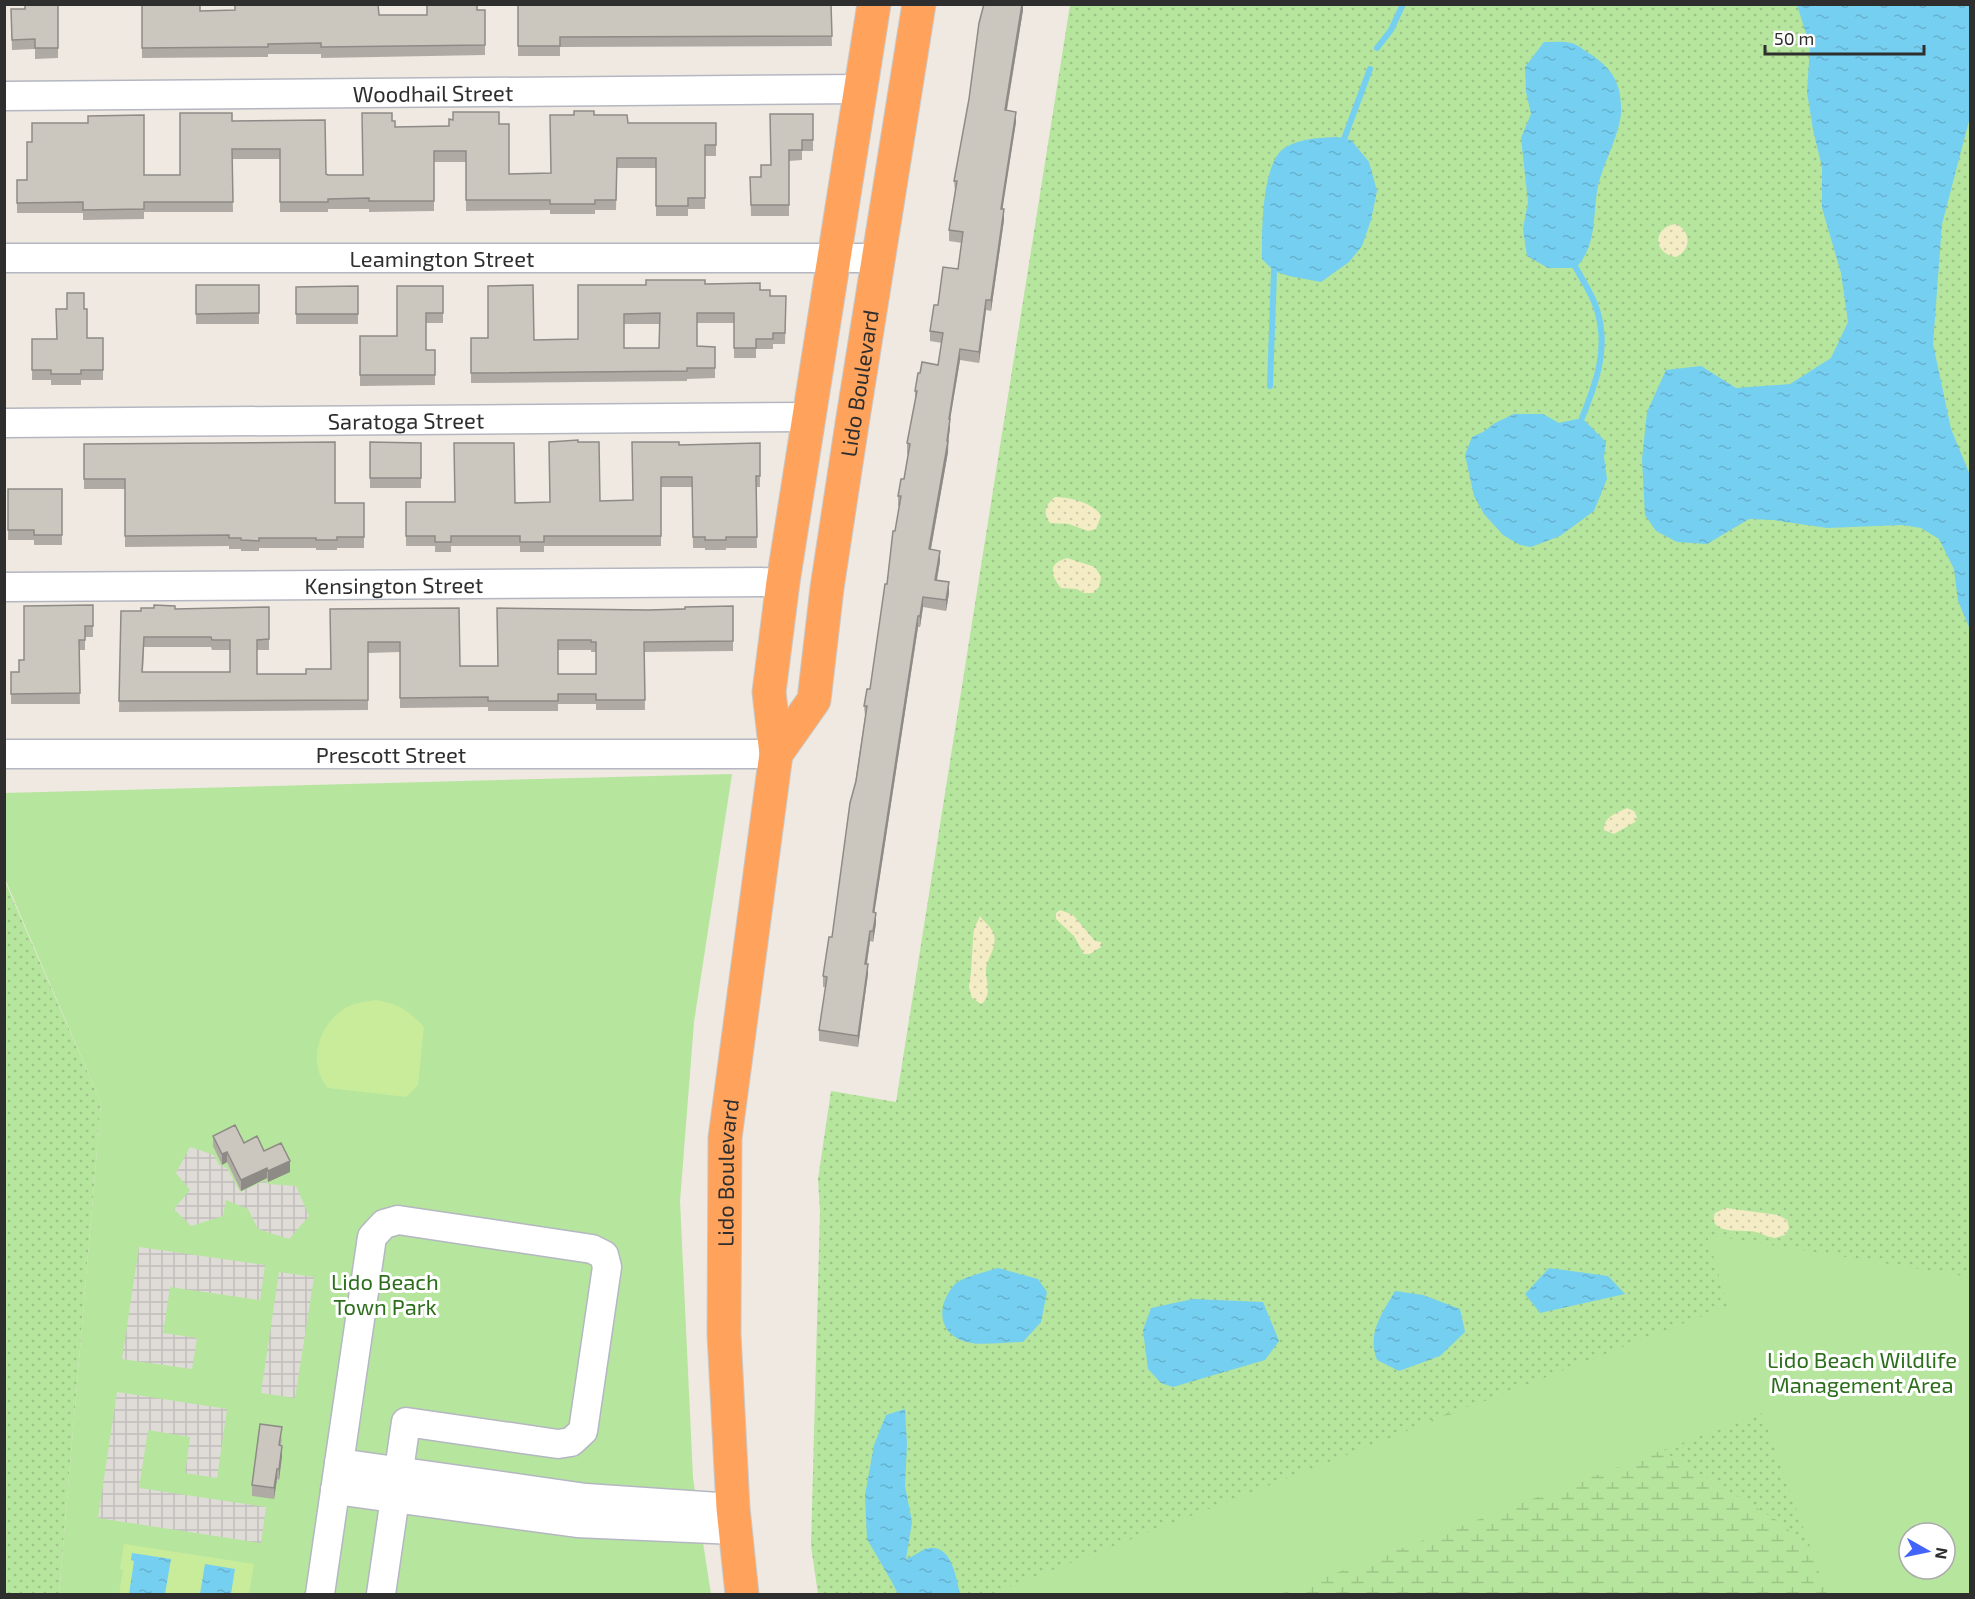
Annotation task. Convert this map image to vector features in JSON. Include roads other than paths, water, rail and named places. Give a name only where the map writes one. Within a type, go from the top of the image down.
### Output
[{"type":"highway","name":"Lido Boulevard","points":[[742,1594],[734,1519],[724,1334],[725,1138],[777,754],[769,692],[783,582],[874,4]]},
{"type":"highway","name":"Lido Boulevard","points":[[777,754],[814,700],[827,588],[919,4]]},
{"type":"street","name":"Woodhail Street","points":[[4,96],[861,89]]},
{"type":"street","name":"Leamington Street","points":[[4,258],[879,258]]},
{"type":"street","name":"Saratoga Street","points":[[4,423],[808,417]]},
{"type":"street","name":"Kensington Street","points":[[4,587],[783,582]]},
{"type":"street","name":"Prescott Street","points":[[4,754],[777,754]]},
{"type":"street","points":[[320,1594],[372,1237],[384,1224],[398,1220],[592,1249],[604,1255],[607,1267],[583,1431],[571,1442],[558,1444],[406,1422],[381,1594]]},
{"type":"street","points":[[337,1477],[397,1485],[577,1523],[734,1519]]},
{"type":"water","points":[[1797,5],[1970,5],[1970,117],[1942,224],[1933,344],[1951,429],[1970,475],[1970,629],[1958,601],[1954,569],[1939,539],[1921,528],[1902,525],[1827,528],[1749,519],[1707,544],[1677,542],[1656,531],[1645,515],[1642,459],[1647,412],[1666,370],[1701,366],[1736,388],[1790,384],[1831,358],[1848,322],[1841,273],[1822,208],[1822,167],[1807,92],[1810,46]]},
{"type":"water","points":[[1544,42],[1573,44],[1603,63],[1617,84],[1621,101],[1618,130],[1598,186],[1591,239],[1583,259],[1576,268],[1548,268],[1527,256],[1523,229],[1528,202],[1521,138],[1531,114],[1526,92],[1525,67]]},
{"type":"water","points":[[1337,137],[1351,140],[1369,162],[1377,191],[1371,220],[1362,246],[1349,262],[1321,282],[1274,271],[1262,259],[1265,198],[1272,167],[1278,155],[1292,144],[1311,139]]},
{"type":"water","points":[[1514,414],[1543,414],[1559,423],[1582,418],[1606,442],[1604,457],[1607,479],[1594,511],[1560,536],[1531,547],[1520,545],[1503,535],[1484,514],[1474,496],[1465,455],[1472,437]]},
{"type":"water","points":[[998,1268],[1038,1279],[1047,1292],[1041,1322],[1023,1342],[979,1344],[957,1338],[945,1326],[943,1318],[943,1309],[949,1292],[963,1279]]},
{"type":"water","points":[[1549,1268],[1608,1276],[1625,1294],[1540,1313],[1525,1294]]},
{"type":"water","points":[[1395,1291],[1423,1295],[1460,1309],[1465,1332],[1440,1356],[1399,1371],[1377,1360],[1374,1341],[1377,1324]]},
{"type":"water","points":[[1193,1299],[1263,1302],[1279,1341],[1265,1360],[1173,1387],[1161,1383],[1148,1369],[1143,1330],[1151,1308]]},
{"type":"water","points":[[905,1409],[907,1444],[905,1486],[912,1522],[906,1559],[923,1550],[932,1548],[940,1550],[951,1562],[960,1594],[898,1594],[867,1539],[865,1495],[874,1445],[886,1415]]},
{"type":"water","points":[[132,1553],[171,1559],[165,1594],[129,1594],[134,1561],[131,1560]]},
{"type":"water","points":[[205,1564],[235,1569],[231,1594],[200,1594]]},
{"type":"waterway","points":[[1377,48],[1391,30],[1403,4]]},
{"type":"waterway","points":[[1344,139],[1370,69]]},
{"type":"waterway","points":[[1576,268],[1595,304],[1602,338],[1596,379],[1582,418]]},
{"type":"waterway","points":[[1270,386],[1274,271]]},
{"type":"park label","name":"Lido Beach Town Park","points":[[385,1294]]},
{"type":"park label","name":"Lido Beach Wildlife Management Area","points":[[1862,1372]]}]
